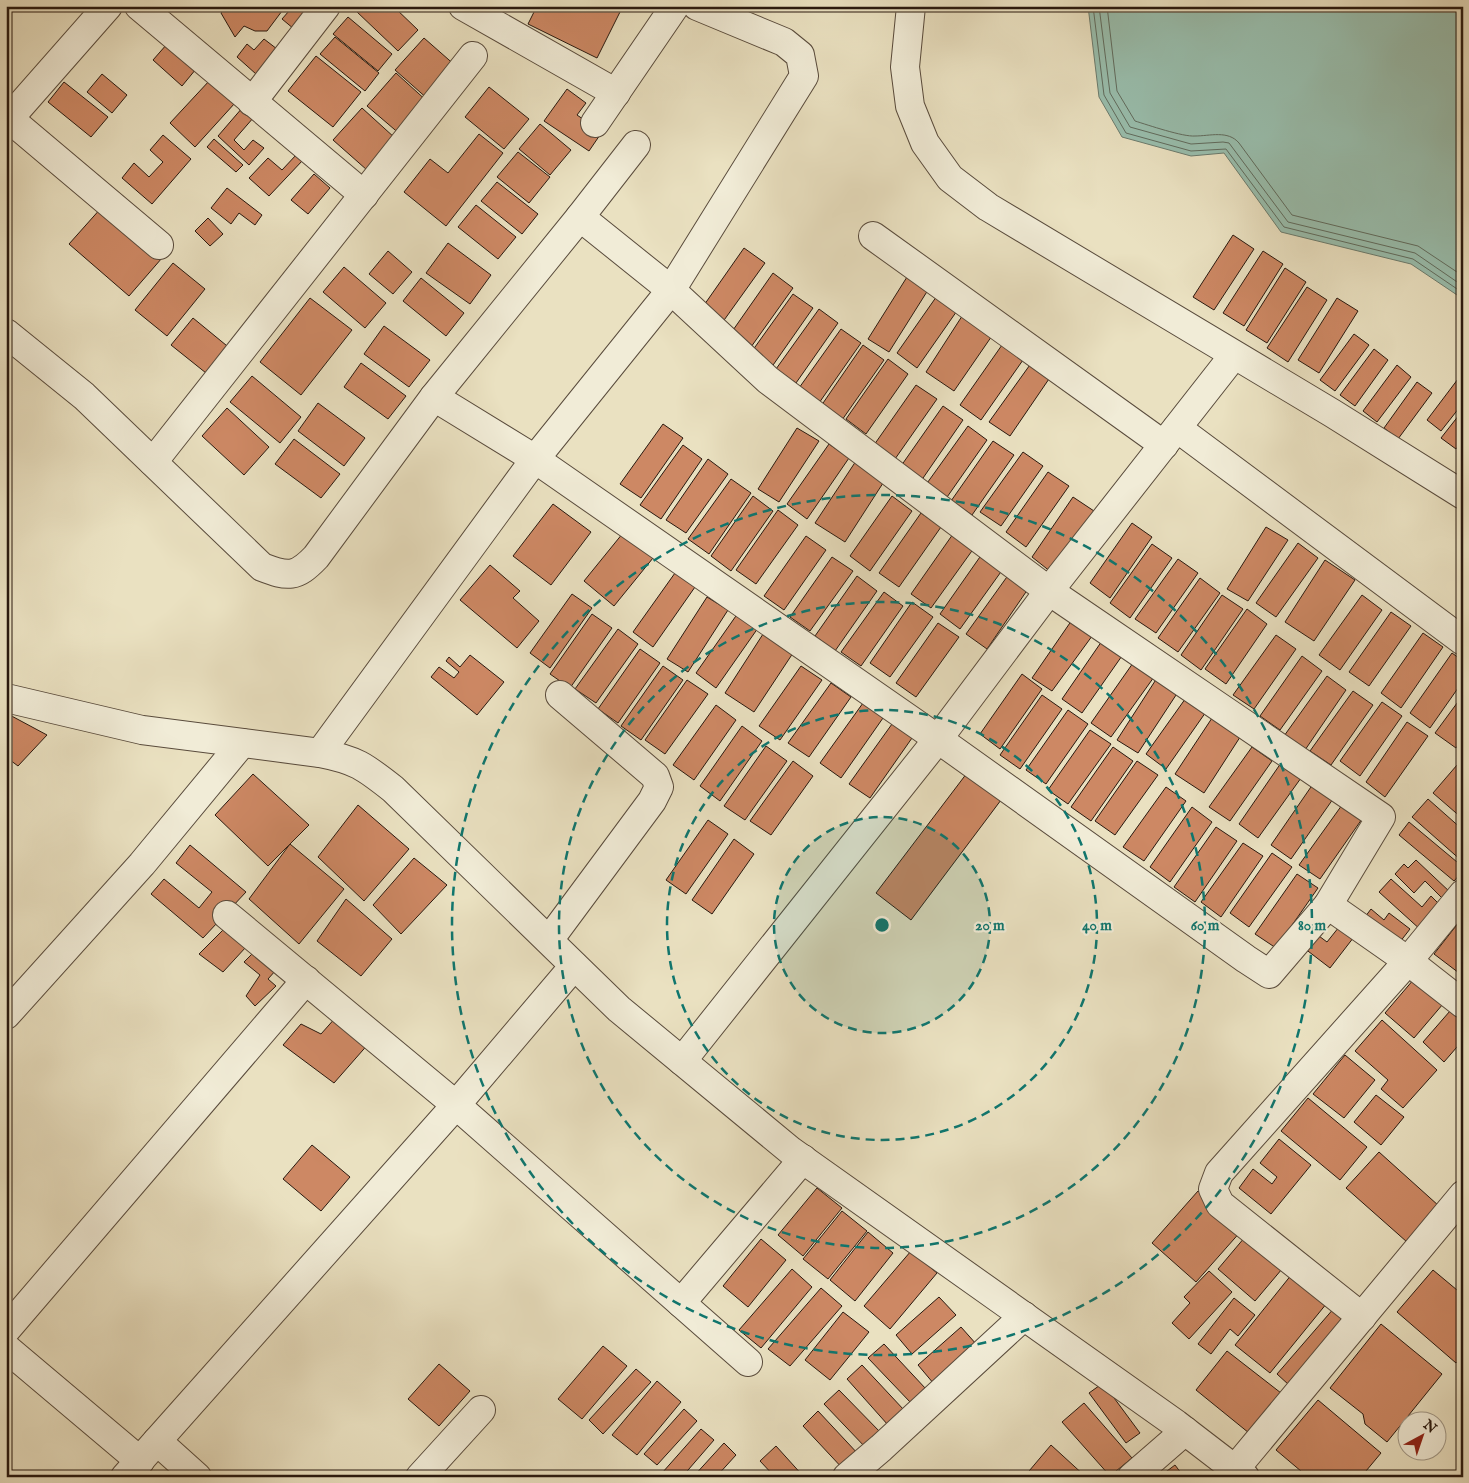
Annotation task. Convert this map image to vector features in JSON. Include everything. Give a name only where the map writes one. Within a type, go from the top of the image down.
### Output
[{"type":"street","points":[[108,6],[7,119],[159,245]]},
{"type":"street","points":[[139,6],[364,195]]},
{"type":"street","points":[[252,102],[326,6]]},
{"type":"street","points":[[463,6],[616,93]]},
{"type":"street","points":[[595,123],[675,6]]},
{"type":"street","points":[[320,753],[535,459],[671,290],[804,76],[800,55],[784,42],[697,6]]},
{"type":"street","points":[[911,6],[905,68],[910,106],[925,142],[950,178],[988,207],[1332,413],[1463,495]]},
{"type":"street","points":[[153,462],[473,56]]},
{"type":"street","points":[[8,339],[84,396],[262,567],[282,575],[303,571],[316,558],[434,397],[636,145]]},
{"type":"street","points":[[434,397],[535,459],[938,739],[1269,974],[1328,905],[1381,817],[1049,591],[768,380],[671,290],[580,217]]},
{"type":"street","points":[[873,236],[1170,436],[1463,642]]},
{"type":"street","points":[[682,1061],[938,739],[1049,591],[1234,355]]},
{"type":"street","points":[[549,940],[652,801],[659,787],[655,776],[560,695]]},
{"type":"street","points":[[6,698],[142,730],[320,753],[344,758],[364,766],[393,789],[618,1009],[803,1159],[1185,1431],[1240,1473],[1362,1317],[1463,1195]]},
{"type":"street","points":[[6,1015],[142,864],[242,743]]},
{"type":"street","points":[[1362,1317],[1220,1204],[1213,1189],[1220,1173],[1408,961],[1463,894]]},
{"type":"street","points":[[1328,905],[1408,961],[1463,1004]]},
{"type":"street","points":[[227,915],[456,1105],[748,1362]]},
{"type":"street","points":[[141,1460],[456,1105],[574,966]]},
{"type":"street","points":[[6,1330],[306,980]]},
{"type":"street","points":[[680,1303],[803,1159]]},
{"type":"street","points":[[863,1472],[1024,1316]]},
{"type":"street","points":[[6,1348],[141,1460],[197,1477]]},
{"type":"street","points":[[420,1477],[482,1410]]},
{"type":"street","points":[[1132,1477],[1185,1431]]},
{"type":"water","points":[[1088,6],[1463,6],[1463,299],[1411,264],[1281,232],[1224,153],[1191,156],[1122,137],[1099,97]]},
{"type":"building","points":[[226,6],[312,6],[294,29],[282,19],[289,11],[285,7],[267,31],[255,31],[244,26],[235,37],[221,13]]},
{"type":"building","points":[[360,6],[393,6],[418,30],[398,51],[356,11]]},
{"type":"building","points":[[537,6],[614,6],[621,10],[597,58],[528,24]]},
{"type":"building","points":[[348,17],[392,54],[378,71],[333,34]]},
{"type":"building","points":[[335,37],[379,73],[365,91],[320,54]]},
{"type":"building","points":[[424,38],[457,67],[429,100],[395,70]]},
{"type":"building","points":[[264,39],[277,49],[256,74],[237,57],[247,44],[254,50]]},
{"type":"building","points":[[167,44],[196,69],[182,86],[153,60]]},
{"type":"building","points":[[316,56],[361,92],[333,127],[288,91]]},
{"type":"building","points":[[396,73],[429,103],[401,135],[367,106]]},
{"type":"building","points":[[102,74],[127,95],[112,113],[87,92]]},
{"type":"building","points":[[210,80],[235,103],[195,147],[170,123]]},
{"type":"building","points":[[64,82],[108,117],[91,137],[48,102]]},
{"type":"building","points":[[489,87],[529,119],[504,149],[465,117]]},
{"type":"building","points":[[567,89],[586,103],[577,115],[602,132],[589,151],[544,121]]},
{"type":"building","points":[[243,107],[254,117],[234,140],[244,150],[253,140],[264,148],[249,165],[218,136]]},
{"type":"building","points":[[362,108],[395,138],[367,170],[333,140]]},
{"type":"building","points":[[540,124],[571,150],[550,175],[519,149]]},
{"type":"building","points":[[479,134],[503,153],[446,226],[404,192],[430,159],[448,173]]},
{"type":"building","points":[[163,135],[191,159],[152,204],[122,178],[134,163],[149,177],[163,162],[150,150]]},
{"type":"building","points":[[214,139],[243,165],[236,172],[207,147]]},
{"type":"building","points":[[518,152],[550,177],[529,203],[497,177]]},
{"type":"building","points":[[297,154],[303,160],[269,196],[249,178],[268,158],[282,170]]},
{"type":"building","points":[[314,174],[330,188],[308,214],[291,200]]},
{"type":"building","points":[[497,182],[538,214],[522,234],[481,201]]},
{"type":"building","points":[[227,188],[262,215],[255,225],[239,213],[231,224],[211,208]]},
{"type":"building","points":[[476,205],[516,237],[498,259],[458,227]]},
{"type":"building","points":[[102,207],[162,258],[129,296],[69,244]]},
{"type":"building","points":[[208,218],[223,234],[210,246],[195,231]]},
{"type":"building","points":[[1233,235],[1254,249],[1214,310],[1193,297]]},
{"type":"building","points":[[448,243],[491,275],[470,304],[426,273]]},
{"type":"building","points":[[744,248],[765,263],[722,323],[702,308]]},
{"type":"building","points":[[388,251],[412,272],[393,294],[369,274]]},
{"type":"building","points":[[1263,251],[1283,264],[1244,326],[1223,313]]},
{"type":"building","points":[[173,263],[205,289],[167,336],[135,310]]},
{"type":"building","points":[[344,267],[386,303],[365,328],[323,292]]},
{"type":"building","points":[[1285,268],[1306,282],[1267,343],[1246,330]]},
{"type":"building","points":[[773,273],[793,288],[751,347],[731,333]]},
{"type":"building","points":[[907,277],[928,290],[889,352],[868,339]]},
{"type":"building","points":[[421,278],[464,313],[446,336],[403,301]]},
{"type":"building","points":[[1307,287],[1327,300],[1288,362],[1267,348]]},
{"type":"building","points":[[939,293],[959,308],[917,368],[897,353]]},
{"type":"building","points":[[793,294],[813,308],[771,368],[750,354]]},
{"type":"building","points":[[310,298],[352,330],[301,395],[260,362]]},
{"type":"building","points":[[1337,298],[1358,311],[1319,373],[1298,360]]},
{"type":"building","points":[[819,309],[838,323],[796,383],[776,369]]},
{"type":"building","points":[[966,310],[996,330],[954,391],[926,372]]},
{"type":"building","points":[[193,318],[232,350],[211,377],[171,345]]},
{"type":"building","points":[[384,326],[430,360],[409,387],[364,354]]},
{"type":"building","points":[[841,329],[861,343],[819,403],[799,388]]},
{"type":"building","points":[[1354,334],[1369,345],[1335,391],[1320,380]]},
{"type":"building","points":[[863,345],[884,360],[842,420],[821,406]]},
{"type":"building","points":[[1002,345],[1023,360],[981,420],[960,405]]},
{"type":"building","points":[[1374,349],[1388,360],[1355,406],[1340,395]]},
{"type":"building","points":[[888,359],[908,374],[866,434],[846,419]]},
{"type":"building","points":[[1032,362],[1051,376],[1010,436],[989,422]]},
{"type":"building","points":[[361,363],[406,396],[388,419],[344,387]]},
{"type":"building","points":[[1397,365],[1411,377],[1377,422],[1363,411]]},
{"type":"building","points":[[1461,375],[1463,376],[1463,403],[1441,431],[1427,420]]},
{"type":"building","points":[[252,376],[301,417],[280,443],[230,402]]},
{"type":"building","points":[[1417,382],[1432,393],[1398,439],[1384,428]]},
{"type":"building","points":[[916,385],[937,399],[895,459],[874,445]]},
{"type":"building","points":[[318,403],[365,438],[344,466],[298,431]]},
{"type":"building","points":[[943,406],[963,420],[921,481],[901,466]]},
{"type":"building","points":[[227,408],[269,447],[244,475],[202,436]]},
{"type":"building","points":[[1463,410],[1463,440],[1456,449],[1441,438]]},
{"type":"building","points":[[663,424],[683,438],[641,498],[620,484]]},
{"type":"building","points":[[968,426],[987,440],[945,500],[925,486]]},
{"type":"building","points":[[797,428],[819,441],[779,502],[758,489]]},
{"type":"building","points":[[294,439],[340,474],[321,498],[275,464]]},
{"type":"building","points":[[993,441],[1014,455],[972,515],[951,501]]},
{"type":"building","points":[[829,444],[849,458],[807,519],[787,504]]},
{"type":"building","points":[[683,445],[702,459],[661,519],[640,505]]},
{"type":"building","points":[[1023,452],[1043,466],[1001,526],[980,512]]},
{"type":"building","points":[[708,459],[728,474],[686,533],[666,520]]},
{"type":"building","points":[[856,461],[885,480],[845,542],[815,523]]},
{"type":"building","points":[[1048,472],[1069,486],[1026,547],[1006,532]]},
{"type":"building","points":[[731,479],[751,493],[709,554],[688,539]]},
{"type":"building","points":[[753,496],[773,511],[731,571],[711,556]]},
{"type":"building","points":[[892,496],[912,511],[870,571],[850,556]]},
{"type":"building","points":[[1073,497],[1094,511],[1051,572],[1032,557]]},
{"type":"building","points":[[553,504],[591,532],[551,585],[513,556]]},
{"type":"building","points":[[778,510],[798,525],[756,584],[736,570]]},
{"type":"building","points":[[921,513],[941,527],[899,587],[879,573]]},
{"type":"building","points":[[1132,523],[1152,537],[1110,598],[1090,583]]},
{"type":"building","points":[[1266,527],[1288,540],[1248,601],[1227,589]]},
{"type":"building","points":[[623,533],[653,558],[614,606],[584,581]]},
{"type":"building","points":[[953,534],[974,548],[931,608],[911,594]]},
{"type":"building","points":[[806,536],[826,550],[784,610],[764,596]]},
{"type":"building","points":[[1298,543],[1318,558],[1276,617],[1256,603]]},
{"type":"building","points":[[1152,544],[1172,558],[1130,618],[1110,603]]},
{"type":"building","points":[[982,554],[1003,569],[960,629],[940,614]]},
{"type":"building","points":[[832,557],[853,571],[810,631],[790,617]]},
{"type":"building","points":[[1178,559],[1198,573],[1156,633],[1135,619]]},
{"type":"building","points":[[1325,560],[1355,580],[1314,641],[1285,622]]},
{"type":"building","points":[[490,565],[520,591],[513,598],[539,621],[517,648],[460,600]]},
{"type":"building","points":[[675,573],[695,587],[653,647],[633,632]]},
{"type":"building","points":[[1009,574],[1028,589],[987,649],[966,634]]},
{"type":"building","points":[[857,576],[877,591],[835,651],[815,636]]},
{"type":"building","points":[[1200,578],[1220,593],[1178,652],[1158,638]]},
{"type":"building","points":[[884,592],[903,606],[861,666],[841,652]]},
{"type":"building","points":[[572,594],[592,608],[550,668],[530,653]]},
{"type":"building","points":[[1222,595],[1243,609],[1201,670],[1181,655]]},
{"type":"building","points":[[1362,595],[1382,610],[1340,670],[1319,655]]},
{"type":"building","points":[[707,597],[728,610],[688,672],[667,659]]},
{"type":"building","points":[[912,602],[933,617],[890,677],[870,663]]},
{"type":"building","points":[[1247,609],[1267,624],[1226,684],[1205,669]]},
{"type":"building","points":[[1391,612],[1411,626],[1369,686],[1349,672]]},
{"type":"building","points":[[738,613],[758,628],[716,688],[696,673]]},
{"type":"building","points":[[592,614],[612,628],[570,688],[550,674]]},
{"type":"building","points":[[1074,617],[1095,632],[1052,691],[1032,678]]},
{"type":"building","points":[[938,623],[959,637],[916,697],[896,683]]},
{"type":"building","points":[[618,629],[638,644],[596,703],[575,689]]},
{"type":"building","points":[[765,631],[795,650],[754,712],[725,693]]},
{"type":"building","points":[[1423,633],[1443,647],[1401,708],[1381,693]]},
{"type":"building","points":[[1276,635],[1296,649],[1254,709],[1233,695]]},
{"type":"building","points":[[1104,638],[1124,653],[1082,713],[1062,699]]},
{"type":"building","points":[[640,649],[660,663],[618,723],[598,709]]},
{"type":"building","points":[[1452,653],[1463,661],[1463,681],[1430,728],[1410,713]]},
{"type":"building","points":[[470,655],[504,682],[477,715],[431,677],[439,667],[454,678],[459,672],[446,661],[449,657],[460,667]]},
{"type":"building","points":[[1302,656],[1322,671],[1280,730],[1260,716]]},
{"type":"building","points":[[1133,663],[1154,677],[1111,737],[1091,723]]},
{"type":"building","points":[[663,666],[683,680],[641,740],[621,726]]},
{"type":"building","points":[[801,666],[822,680],[780,740],[759,726]]},
{"type":"building","points":[[1022,674],[1042,689],[1000,749],[980,734]]},
{"type":"building","points":[[1327,676],[1346,690],[1305,750],[1284,736]]},
{"type":"building","points":[[1157,678],[1178,692],[1138,753],[1117,740]]},
{"type":"building","points":[[687,680],[708,694],[665,754],[645,740]]},
{"type":"building","points":[[831,683],[851,697],[809,757],[788,743]]},
{"type":"building","points":[[1353,691],[1373,705],[1331,765],[1310,751]]},
{"type":"building","points":[[1042,695],[1062,709],[1020,769],[1000,755]]},
{"type":"building","points":[[1188,695],[1208,709],[1166,769],[1146,754]]},
{"type":"building","points":[[1463,695],[1463,738],[1456,748],[1435,733]]},
{"type":"building","points":[[1382,702],[1402,716],[1360,776],[1340,761]]},
{"type":"building","points":[[863,703],[883,718],[841,778],[820,763]]},
{"type":"building","points":[[716,705],[736,720],[694,780],[673,765]]},
{"type":"building","points":[[1068,710],[1088,724],[1046,784],[1026,770]]},
{"type":"building","points":[[1216,712],[1244,731],[1204,793],[1175,774]]},
{"type":"building","points":[[6,713],[47,735],[18,766],[6,757]]},
{"type":"building","points":[[1407,722],[1428,736],[1385,797],[1366,782]]},
{"type":"building","points":[[892,724],[912,738],[870,798],[849,784]]},
{"type":"building","points":[[742,726],[762,741],[720,801],[700,786]]},
{"type":"building","points":[[1090,730],[1111,744],[1068,804],[1048,790]]},
{"type":"building","points":[[766,746],[787,761],[745,820],[724,806]]},
{"type":"building","points":[[1113,747],[1133,761],[1091,821],[1071,807]]},
{"type":"building","points":[[1252,747],[1272,761],[1230,821],[1209,807]]},
{"type":"building","points":[[793,761],[813,776],[771,835],[750,821]]},
{"type":"building","points":[[1137,761],[1158,775],[1115,835],[1095,821]]},
{"type":"building","points":[[1281,763],[1301,778],[1258,838],[1239,824]]},
{"type":"building","points":[[1457,765],[1463,770],[1463,819],[1433,793]]},
{"type":"building","points":[[967,773],[1001,800],[911,920],[876,893]]},
{"type":"building","points":[[253,774],[309,825],[268,866],[215,815]]},
{"type":"building","points":[[1313,784],[1333,799],[1291,859],[1271,845]]},
{"type":"building","points":[[1166,787],[1186,801],[1144,861],[1123,847]]},
{"type":"building","points":[[1428,799],[1463,830],[1463,862],[1412,817]]},
{"type":"building","points":[[358,805],[409,849],[364,901],[318,857]]},
{"type":"building","points":[[1342,805],[1362,819],[1320,879],[1299,865]]},
{"type":"building","points":[[1192,807],[1212,822],[1170,882],[1150,867]]},
{"type":"building","points":[[708,820],[728,834],[686,894],[666,880]]},
{"type":"building","points":[[1409,822],[1463,867],[1463,871],[1454,881],[1399,835]]},
{"type":"building","points":[[1216,827],[1237,841],[1195,902],[1174,887]]},
{"type":"building","points":[[734,839],[754,854],[712,914],[692,900]]},
{"type":"building","points":[[1243,843],[1263,856],[1221,917],[1201,902]]},
{"type":"building","points":[[290,844],[344,889],[299,944],[249,899]]},
{"type":"building","points":[[190,845],[246,892],[203,938],[151,894],[164,879],[199,908],[212,892],[176,863]]},
{"type":"building","points":[[1272,853],[1292,867],[1249,927],[1230,913]]},
{"type":"building","points":[[414,858],[447,885],[401,934],[373,905]]},
{"type":"building","points":[[1416,860],[1451,893],[1444,900],[1425,881],[1414,893],[1395,874],[1404,864],[1408,868]]},
{"type":"building","points":[[1297,874],[1318,888],[1276,948],[1255,934]]},
{"type":"building","points":[[1391,879],[1422,907],[1431,896],[1443,908],[1422,931],[1379,892]]},
{"type":"building","points":[[346,899],[392,939],[361,976],[317,941]]},
{"type":"building","points":[[1371,909],[1384,920],[1389,913],[1410,929],[1396,947],[1362,921]]},
{"type":"building","points":[[1463,917],[1463,976],[1434,954]]},
{"type":"building","points":[[1343,922],[1357,933],[1330,968],[1304,948],[1315,933],[1327,942]]},
{"type":"building","points":[[225,928],[246,947],[223,972],[199,954]]},
{"type":"building","points":[[257,949],[284,961],[268,979],[276,986],[255,1006],[246,996],[260,975],[244,962]]},
{"type":"building","points":[[1414,979],[1443,1004],[1414,1038],[1385,1013]]},
{"type":"building","points":[[1450,1011],[1463,1022],[1463,1040],[1444,1062],[1423,1042]]},
{"type":"building","points":[[337,1016],[370,1042],[334,1083],[283,1045],[301,1024],[321,1034]]},
{"type":"building","points":[[1382,1020],[1437,1070],[1403,1108],[1381,1089],[1388,1080],[1355,1051]]},
{"type":"building","points":[[1345,1055],[1375,1080],[1344,1118],[1313,1094]]},
{"type":"building","points":[[1376,1095],[1404,1117],[1381,1145],[1354,1122]]},
{"type":"building","points":[[1308,1098],[1367,1147],[1340,1180],[1281,1131]]},
{"type":"building","points":[[1279,1139],[1311,1165],[1271,1214],[1239,1188],[1253,1169],[1272,1184],[1277,1177],[1260,1163]]},
{"type":"building","points":[[312,1145],[350,1177],[321,1211],[283,1179]]},
{"type":"building","points":[[1379,1152],[1439,1206],[1407,1242],[1346,1188]]},
{"type":"building","points":[[817,1188],[842,1208],[803,1256],[778,1235]]},
{"type":"building","points":[[1198,1191],[1242,1230],[1196,1282],[1152,1243]]},
{"type":"building","points":[[842,1211],[867,1231],[828,1279],[803,1259]]},
{"type":"building","points":[[868,1232],[893,1253],[855,1301],[830,1280]]},
{"type":"building","points":[[1245,1237],[1282,1269],[1255,1301],[1218,1269]]},
{"type":"building","points":[[761,1239],[786,1260],[748,1307],[723,1286]]},
{"type":"building","points":[[911,1251],[937,1273],[890,1329],[864,1306]]},
{"type":"building","points":[[792,1269],[812,1287],[761,1348],[739,1330]]},
{"type":"building","points":[[1433,1270],[1463,1295],[1463,1356],[1456,1363],[1397,1312]]},
{"type":"building","points":[[1209,1271],[1232,1292],[1189,1339],[1172,1323],[1190,1303],[1184,1297]]},
{"type":"building","points":[[1292,1274],[1327,1303],[1270,1373],[1235,1345]]},
{"type":"building","points":[[821,1288],[842,1306],[790,1366],[768,1349]]},
{"type":"building","points":[[939,1297],[956,1315],[912,1354],[896,1335]]},
{"type":"building","points":[[1234,1298],[1255,1315],[1238,1336],[1230,1329],[1211,1354],[1198,1344]]},
{"type":"building","points":[[1335,1307],[1347,1318],[1289,1385],[1277,1374]]},
{"type":"building","points":[[843,1312],[869,1332],[830,1380],[805,1360]]},
{"type":"building","points":[[1381,1324],[1442,1374],[1413,1410],[1396,1410],[1396,1431],[1387,1442],[1365,1424],[1363,1414],[1330,1388]]},
{"type":"building","points":[[961,1327],[977,1345],[934,1384],[918,1365]]},
{"type":"building","points":[[884,1344],[926,1389],[911,1403],[868,1358]]},
{"type":"building","points":[[603,1346],[627,1366],[582,1419],[558,1399]]},
{"type":"building","points":[[1227,1351],[1281,1393],[1249,1433],[1196,1390]]},
{"type":"building","points":[[439,1364],[470,1391],[439,1426],[408,1399]]},
{"type":"building","points":[[862,1365],[904,1410],[888,1425],[847,1379]]},
{"type":"building","points":[[636,1369],[651,1382],[603,1434],[589,1420]]},
{"type":"building","points":[[657,1381],[681,1402],[637,1455],[612,1435]]},
{"type":"building","points":[[1103,1383],[1140,1433],[1126,1443],[1089,1393]]},
{"type":"building","points":[[839,1390],[882,1434],[867,1449],[824,1404]]},
{"type":"building","points":[[1318,1400],[1381,1453],[1361,1477],[1308,1477],[1276,1450]]},
{"type":"building","points":[[1084,1403],[1132,1458],[1110,1476],[1062,1422]]},
{"type":"building","points":[[684,1409],[697,1421],[657,1465],[644,1454]]},
{"type":"building","points":[[818,1411],[860,1456],[845,1471],[803,1426]]},
{"type":"building","points":[[701,1429],[714,1440],[682,1477],[666,1477],[662,1473]]},
{"type":"building","points":[[724,1443],[736,1455],[716,1477],[693,1477]]},
{"type":"building","points":[[1051,1445],[1086,1477],[1024,1477]]},
{"type":"building","points":[[776,1446],[804,1477],[775,1477],[760,1461]]},
{"type":"building","points":[[1175,1465],[1184,1477],[1159,1477]]}]
